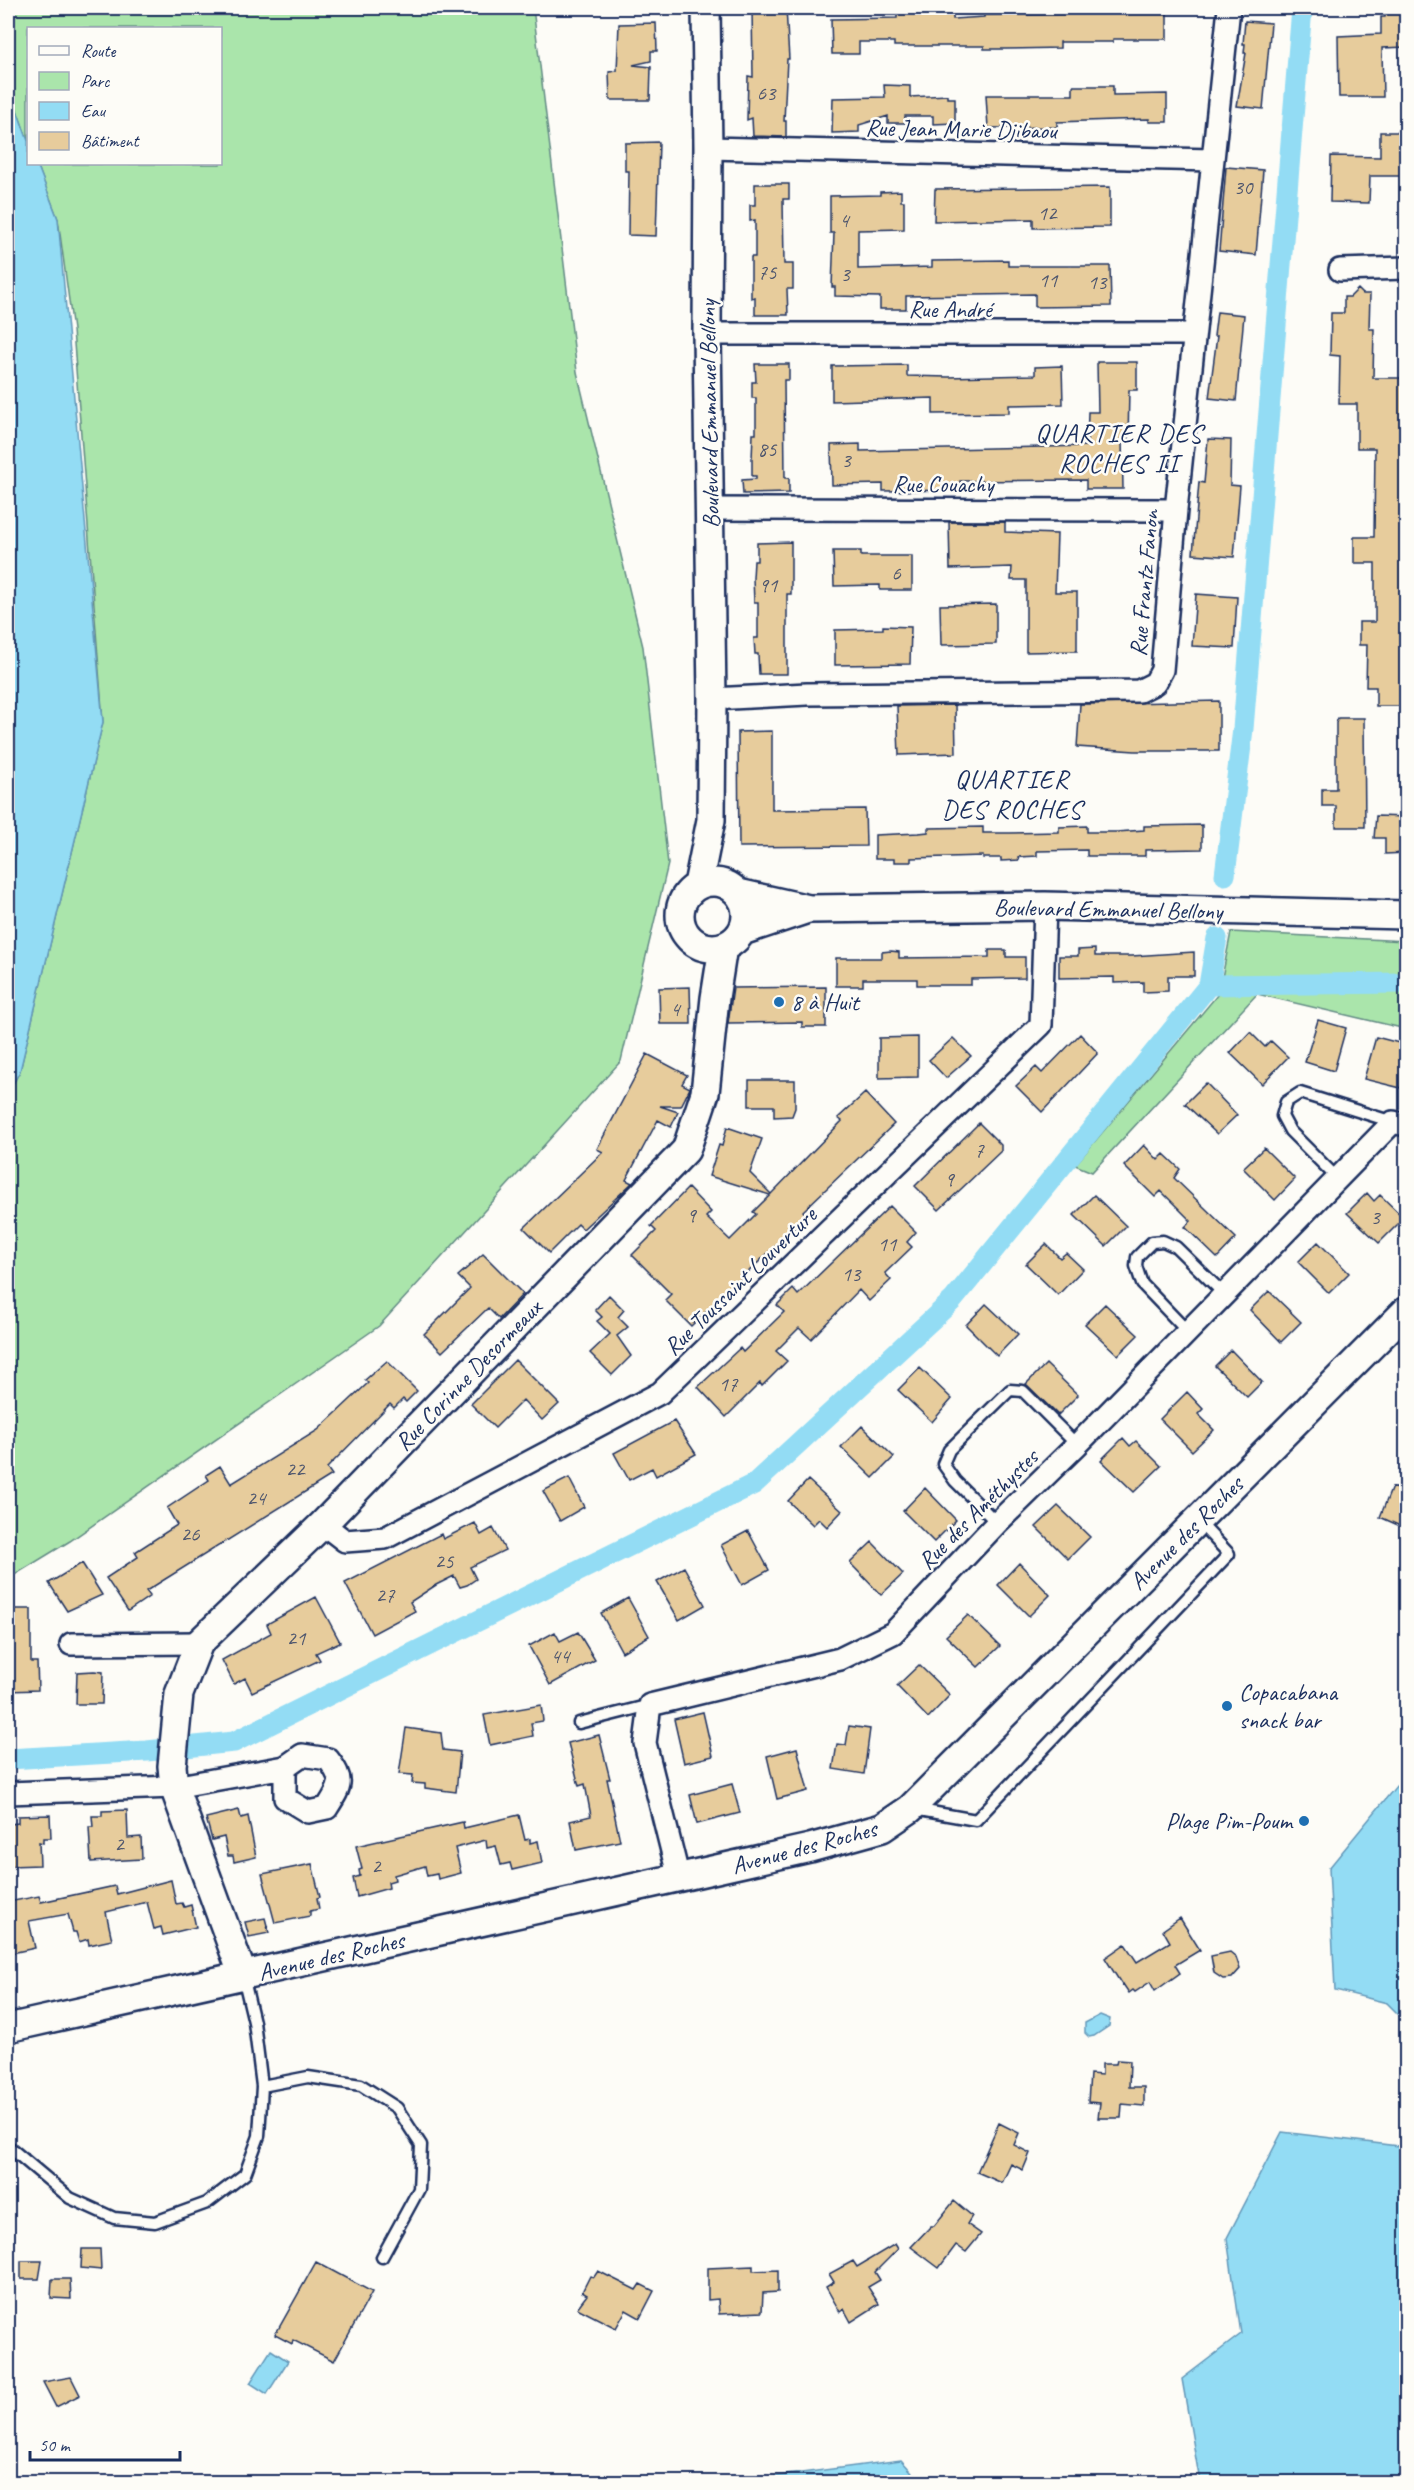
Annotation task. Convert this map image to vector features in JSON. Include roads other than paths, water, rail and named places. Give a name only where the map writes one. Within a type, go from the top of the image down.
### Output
[{"type":"street","name":"Boulevard Emmanuel Bellony","points":[[698,885],[711,820],[712,699],[706,334],[708,148],[706,8]]},
{"type":"street","name":"Rue Frantz Fanon","points":[[712,699],[807,694],[1139,691],[1155,683],[1162,670],[1176,510],[1229,8]]},
{"type":"street","name":"Rue Jean Marie Djibaou","points":[[708,148],[1213,160]]},
{"type":"street","points":[[1340,270],[1407,268]]},
{"type":"street","name":"Rue André","points":[[706,334],[1194,334]]},
{"type":"street","name":"Rue Couachy","points":[[710,509],[1176,510]]},
{"type":"street","name":"Boulevard Emmanuel Bellony","points":[[711,820],[732,889],[809,909],[1045,906],[1407,915]]},
{"type":"street","points":[[712,882],[732,889],[745,905],[746,920],[722,941],[684,932],[681,907],[687,894],[698,885],[712,882]]},
{"type":"street","name":"Rue Toussaint Louverture","points":[[323,1524],[345,1542],[386,1538],[660,1393],[1041,1025],[1045,906]]},
{"type":"street","name":"Boulevard Emmanuel Bellony","points":[[722,941],[809,909]]},
{"type":"street","name":"Rue Corinne Desormeaux","points":[[173,1777],[175,1728],[180,1694],[198,1642],[323,1524],[686,1150],[705,1093],[722,941]]},
{"type":"street","name":"Rue des Améthystes","points":[[650,1705],[840,1659],[893,1633],[997,1523],[1077,1445],[1338,1179],[1400,1124]]},
{"type":"street","name":"Avenue des Roches","points":[[8,2028],[679,1879],[810,1848],[882,1828],[910,1809],[1407,1311]]},
{"type":"street","points":[[71,1644],[198,1642]]},
{"type":"street","points":[[650,1705],[645,1743],[679,1879]]},
{"type":"street","points":[[8,1793],[285,1767]]},
{"type":"street","points":[[173,1777],[243,1976]]},
{"type":"lane","points":[[1338,1179],[1290,1131],[1282,1116],[1286,1102],[1300,1093],[1400,1124]]},
{"type":"lane","points":[[1187,1331],[1142,1284],[1136,1266],[1137,1257],[1152,1242],[1163,1241],[1176,1247],[1224,1294]]},
{"type":"lane","points":[[997,1523],[955,1481],[943,1464],[948,1450],[1000,1398],[1010,1390],[1023,1392],[1077,1445]]},
{"type":"lane","points":[[910,1809],[976,1820],[1229,1554],[1198,1521]]},
{"type":"lane","points":[[579,1723],[650,1705]]},
{"type":"lane","points":[[8,2146],[69,2198],[114,2218],[155,2222],[207,2203],[245,2174],[259,2136],[262,2086],[254,2022],[243,1976]]},
{"type":"lane","points":[[262,2086],[308,2077],[361,2085],[397,2108],[421,2145],[419,2189],[382,2257]]},
{"type":"water","points":[[8,85],[27,138],[27,165],[37,165],[58,219],[103,722],[20,1071],[8,1093]]},
{"type":"water","points":[[1406,1774],[1406,2022],[1387,2003],[1335,1990],[1329,1868]]},
{"type":"water","points":[[1100,2015],[1110,2019],[1109,2026],[1089,2037],[1085,2033],[1085,2023]]},
{"type":"water","points":[[1282,2132],[1406,2147],[1406,2482],[1200,2482],[1182,2379],[1241,2334],[1227,2238]]},
{"type":"water","points":[[271,2350],[288,2361],[267,2394],[250,2383]]},
{"type":"water","points":[[901,2460],[921,2482],[732,2482]]},
{"type":"waterway","points":[[1225,875],[1243,729],[1302,8]]},
{"type":"waterway","points":[[8,1759],[147,1751],[234,1742],[754,1484],[953,1300],[1209,985],[1217,938]]},
{"type":"waterway","points":[[1209,985],[1406,983]]},
{"type":"place","name":"8 à Huit","points":[[779,1002]]},
{"type":"place","name":"Copacabana snack bar","points":[[1227,1706]]},
{"type":"place","name":"Plage Pim-Poum","points":[[1304,1821]]},
{"type":"district","name":"QUARTIER DES ROCHES II","points":[[1119,448]]},
{"type":"district","name":"QUARTIER DES ROCHES","points":[[1012,794]]}]
